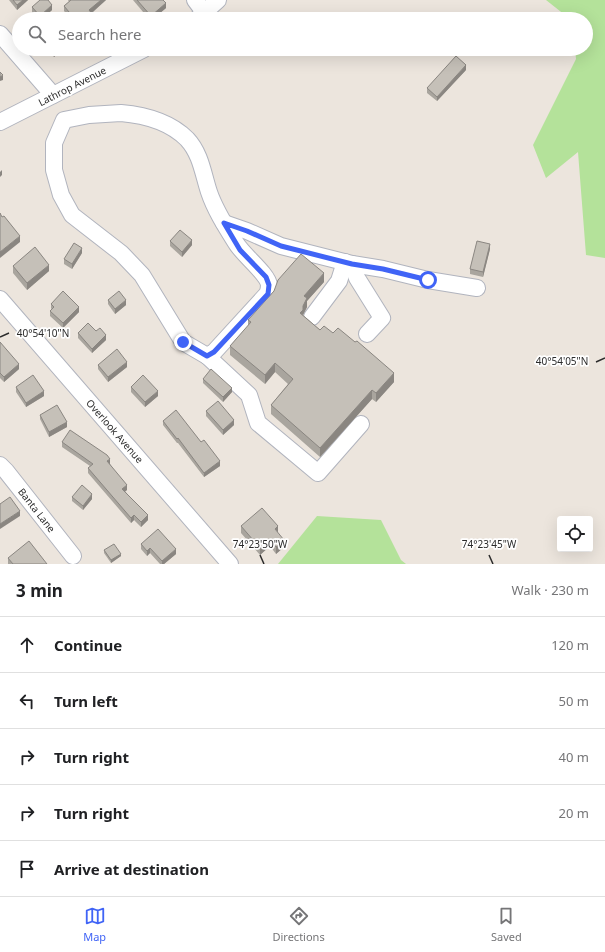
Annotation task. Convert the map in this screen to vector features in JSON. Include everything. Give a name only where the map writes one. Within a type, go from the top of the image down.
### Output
[{"type":"street","points":[[199,10],[218,0]]},
{"type":"street","points":[[0,34],[12,49]]},
{"type":"street","points":[[18,56],[51,96],[64,120]]},
{"type":"street","name":"Lathrop Avenue","points":[[0,122],[130,56]]},
{"type":"street","points":[[64,120],[89,115],[121,113],[137,114],[176,130],[188,141],[197,154],[217,212],[240,250],[266,277],[269,285],[268,294],[214,352],[207,356]]},
{"type":"street","points":[[64,120],[54,143],[54,170],[60,195],[72,215],[121,253],[142,275],[165,315],[183,342],[207,356],[249,394],[258,423],[318,474],[361,424]]},
{"type":"street","points":[[224,223],[281,246],[349,263],[383,269],[428,280],[476,288]]},
{"type":"street","points":[[312,317],[339,280],[349,263]]},
{"type":"street","points":[[349,263],[382,318],[367,334]]},
{"type":"street","name":"Overlook Avenue","points":[[0,299],[230,564]]},
{"type":"street","name":"Banta Lane","points":[[0,465],[73,556]]},
{"type":"green space","points":[[546,0],[605,0],[605,258],[586,255],[578,152],[546,178],[533,145],[576,59],[576,56],[593,56],[593,12],[561,12]]},
{"type":"green space","points":[[317,516],[381,520],[401,560],[406,564],[278,564]]},
{"type":"building","points":[[13,0],[23,0],[17,5]]},
{"type":"building","points":[[40,0],[48,0],[52,5],[44,12],[36,12],[32,7]]},
{"type":"building","points":[[71,0],[101,0],[89,10],[91,12],[69,12],[64,6]]},
{"type":"building","points":[[137,0],[163,0],[166,3],[156,12],[148,12]]},
{"type":"building","points":[[456,56],[466,65],[437,97],[427,88]]},
{"type":"building","points":[[0,213],[20,236],[0,252]]},
{"type":"building","points":[[180,230],[192,240],[182,252],[170,241]]},
{"type":"building","points":[[477,241],[490,244],[483,272],[470,269]]},
{"type":"building","points":[[74,243],[82,248],[72,264],[64,259]]},
{"type":"building","points":[[35,247],[49,265],[27,283],[13,266]]},
{"type":"building","points":[[301,254],[324,273],[304,296],[307,298],[303,306],[303,310],[300,313],[320,330],[324,326],[333,333],[338,328],[355,342],[357,341],[394,373],[376,393],[372,390],[320,448],[271,405],[293,379],[275,363],[265,375],[230,346],[251,322],[248,320],[274,291],[278,280]]},
{"type":"building","points":[[63,291],[79,307],[63,323],[50,311],[54,307],[51,304]]},
{"type":"building","points":[[119,291],[126,300],[115,309],[108,300]]},
{"type":"building","points":[[88,323],[96,331],[100,328],[106,335],[92,349],[78,333]]},
{"type":"building","points":[[0,342],[19,364],[4,377],[0,373]]},
{"type":"building","points":[[117,349],[127,362],[108,377],[98,365]]},
{"type":"building","points":[[211,369],[232,388],[223,397],[203,379]]},
{"type":"building","points":[[33,375],[44,391],[26,403],[16,387]]},
{"type":"building","points":[[143,375],[158,391],[145,402],[131,387]]},
{"type":"building","points":[[218,401],[234,420],[223,430],[206,411]]},
{"type":"building","points":[[57,405],[67,422],[49,432],[40,415]]},
{"type":"building","points":[[176,410],[201,442],[204,440],[220,461],[204,473],[178,438],[177,439],[163,421]]},
{"type":"building","points":[[70,430],[107,455],[110,459],[107,461],[127,485],[122,489],[148,515],[141,522],[134,515],[131,518],[88,468],[93,464],[62,442]]},
{"type":"building","points":[[82,485],[92,494],[83,506],[72,497]]},
{"type":"building","points":[[10,497],[20,511],[0,524],[0,504]]},
{"type":"building","points":[[262,508],[278,526],[275,529],[284,540],[276,547],[270,540],[260,548],[241,526]]},
{"type":"building","points":[[158,529],[176,549],[162,561],[150,548],[147,551],[141,544]]},
{"type":"building","points":[[29,541],[47,564],[13,564],[8,558]]},
{"type":"building","points":[[114,544],[121,554],[111,560],[104,550]]},
{"type":"route","points":[[183,342],[207,356],[214,352],[268,294],[269,285],[266,277],[240,250],[224,223],[281,246],[352,264],[383,269],[428,280]]}]
